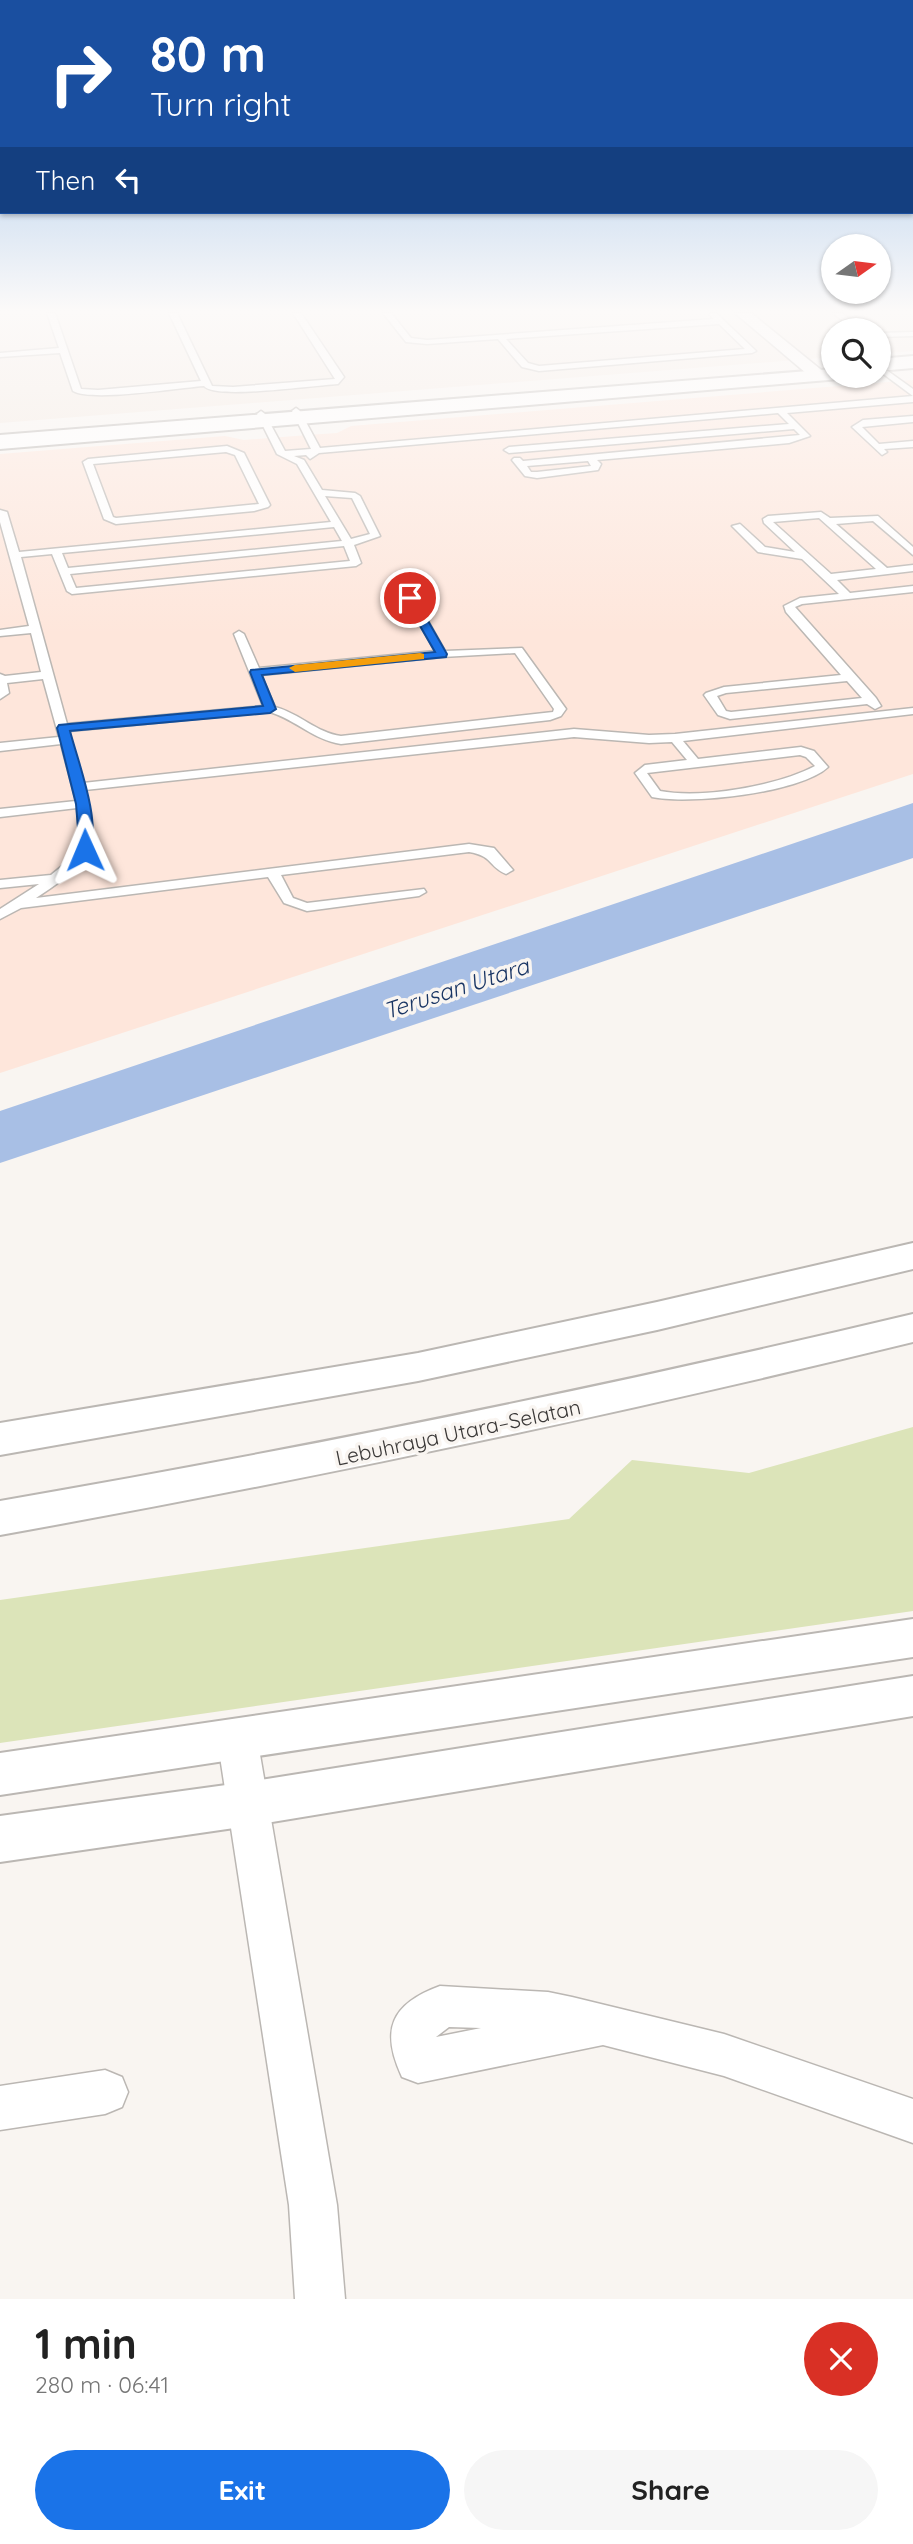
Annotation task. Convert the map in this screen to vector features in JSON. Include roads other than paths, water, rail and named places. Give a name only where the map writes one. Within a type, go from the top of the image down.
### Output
[{"type":"main road","points":[[0,434],[225,420]]},
{"type":"main road","points":[[0,442],[237,420]]},
{"type":"main road","points":[[0,1439],[418,1367],[657,1316],[913,1256]]},
{"type":"main road","name":"Lebuhraya Utara–Selatan","points":[[0,1518],[332,1458],[622,1397],[913,1328]]},
{"type":"main road","points":[[0,1773],[913,1638]]},
{"type":"main road","points":[[0,1839],[248,1804],[913,1696]]},
{"type":"street","points":[[237,1737],[313,2205],[320,2299]]},
{"type":"street","points":[[603,2025],[724,2055],[860,2105],[913,2121]]},
{"type":"street","points":[[0,2108],[105,2092]]},
{"type":"lane","points":[[56,551],[69,589],[78,592],[351,565],[356,561],[348,543],[301,462],[282,454],[263,420]]},
{"type":"lane","points":[[301,420],[317,451]]},
{"type":"lane","points":[[397,444],[393,438],[402,434],[565,420]]},
{"type":"lane","points":[[608,420],[613,425]]},
{"type":"lane","points":[[282,454],[664,420]]},
{"type":"lane","points":[[509,450],[587,450],[789,440],[806,436],[791,420]]},
{"type":"lane","points":[[895,420],[856,427],[879,450],[913,444]]},
{"type":"lane","points":[[897,420],[913,433]]},
{"type":"lane","points":[[587,450],[797,426]]},
{"type":"lane","points":[[497,435],[528,474],[591,470],[597,466],[570,429]]},
{"type":"lane","points":[[234,449],[239,453],[265,505],[197,513],[116,521],[109,519],[88,462],[234,449]]},
{"type":"lane","points":[[301,462],[317,451]]},
{"type":"lane","points":[[63,572],[348,543],[374,536],[375,532],[358,498],[349,494],[317,492]]},
{"type":"lane","points":[[197,513],[205,536]]},
{"type":"lane","points":[[848,596],[766,521],[814,514],[830,521],[884,571]]},
{"type":"lane","points":[[0,915],[72,864],[85,850],[87,835],[83,804],[36,629],[2,518]]},
{"type":"lane","points":[[830,521],[874,518],[913,552]]},
{"type":"lane","points":[[15,555],[336,524]]},
{"type":"lane","points":[[737,526],[762,550],[801,555]]},
{"type":"lane","points":[[827,578],[913,568]]},
{"type":"lane","points":[[880,714],[872,700],[789,606],[800,601],[913,589]]},
{"type":"lane","points":[[410,598],[442,654]]},
{"type":"lane","points":[[0,634],[36,629]]},
{"type":"lane","points":[[239,634],[270,709]]},
{"type":"lane","points":[[0,747],[64,734],[270,709],[296,716],[322,737],[341,740],[550,717],[558,714],[560,709],[518,650],[442,654],[256,672]]},
{"type":"lane","points":[[0,696],[4,693],[0,679],[48,674]]},
{"type":"lane","points":[[850,677],[724,690],[710,695],[722,713],[730,716],[872,700]]},
{"type":"lane","points":[[78,788],[574,733],[649,739],[675,738],[913,710]]},
{"type":"lane","points":[[675,738],[695,763]]},
{"type":"lane","points":[[801,751],[810,754],[821,767],[772,786],[673,798],[656,794],[641,773],[645,769],[695,763],[801,751]]},
{"type":"lane","points":[[0,813],[83,804]]},
{"type":"lane","points":[[17,904],[469,848],[489,851],[506,870]]},
{"type":"lane","points":[[273,873],[286,902],[295,906],[307,907],[419,892]]},
{"type":"lane","points":[[0,884],[52,879]]},
{"type":"water","name":"Terusan Utara","points":[[913,803],[913,858],[0,1163],[0,1111]]}]
